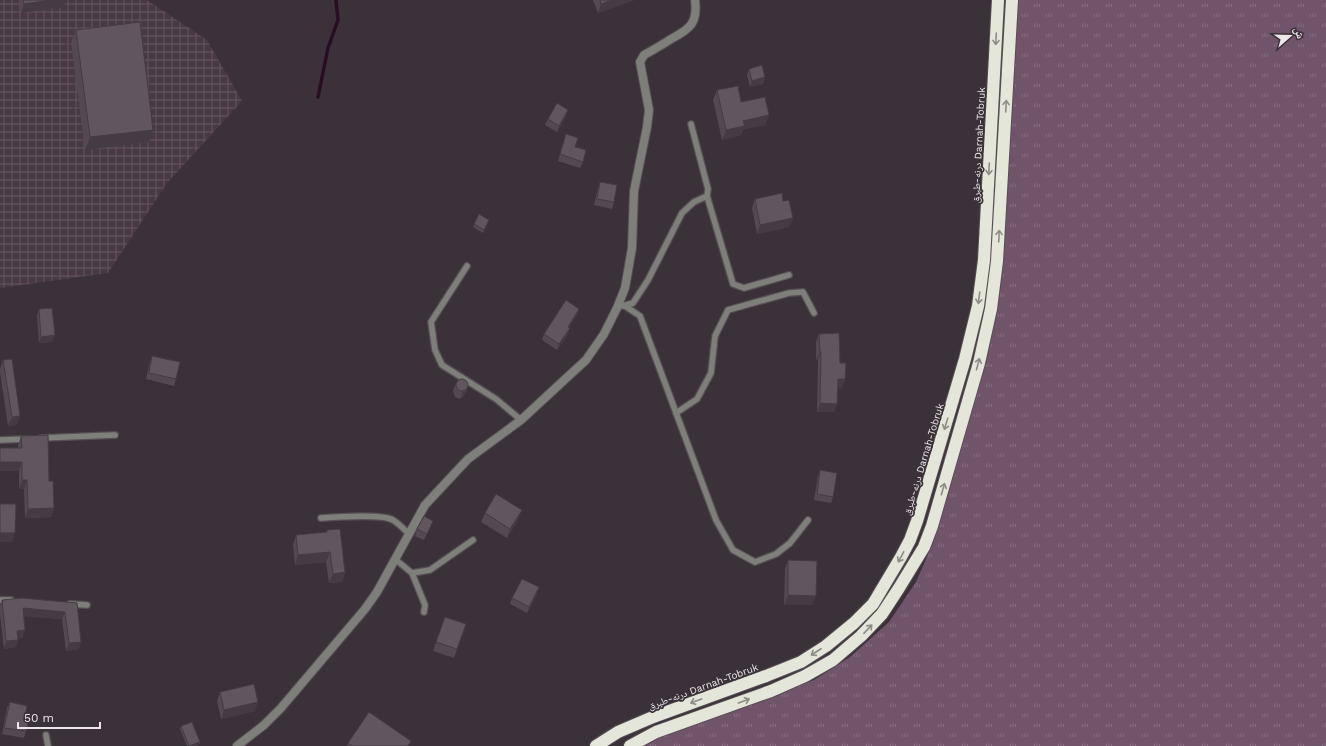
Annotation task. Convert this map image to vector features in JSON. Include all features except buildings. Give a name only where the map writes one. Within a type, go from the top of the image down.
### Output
[{"type":"highway","name":"درنه-طبرق Darnah-Tobruk","points":[[596,746],[618,732],[653,716],[801,662],[826,646],[873,604],[901,557],[910,540],[917,521],[965,359],[978,306],[984,260],[998,0]]},
{"type":"highway","points":[[630,746],[656,732],[771,691],[805,676],[833,660],[861,636],[882,614],[924,547],[941,497],[979,363],[992,309],[997,261],[1012,0]]},
{"type":"street","points":[[237,746],[264,725],[297,690],[365,609],[377,592],[425,505],[468,459],[521,420],[586,360],[621,307],[632,248],[634,190],[649,110],[640,62],[644,55],[687,31],[695,16],[695,0]]},
{"type":"lane","points":[[691,124],[708,190],[707,196],[733,284],[744,288],[789,275]]},
{"type":"lane","points":[[621,307],[633,303],[648,280],[682,213],[694,202],[707,196]]},
{"type":"lane","points":[[467,266],[431,322],[435,350],[442,365],[496,399],[521,420]]},
{"type":"lane","points":[[676,413],[697,399],[711,373],[715,336],[728,310],[789,293],[803,292],[814,313]]},
{"type":"lane","points":[[621,307],[640,316],[716,520],[733,550],[755,562],[776,554],[790,543],[808,520]]},
{"type":"lane","points":[[0,440],[115,435]]},
{"type":"lane","points":[[321,518],[345,516],[392,519],[409,534]]},
{"type":"lane","points":[[412,573],[430,570],[473,540]]},
{"type":"lane","points":[[395,559],[412,573],[425,605],[424,612]]},
{"type":"lane","points":[[0,600],[16,601]]},
{"type":"lane","points":[[64,604],[88,605]]},
{"type":"lane","points":[[46,735],[48,746]]},
{"type":"shaded area","points":[[0,0],[147,0],[207,40],[242,101],[167,183],[108,273],[0,288]]},
{"type":"green space","points":[[1016,0],[1326,0],[1326,746],[643,746],[680,727],[814,680],[850,657],[889,622],[916,582],[933,543],[983,357]]},
{"type":"waterway","points":[[318,97],[328,48],[338,20],[336,0]]}]
